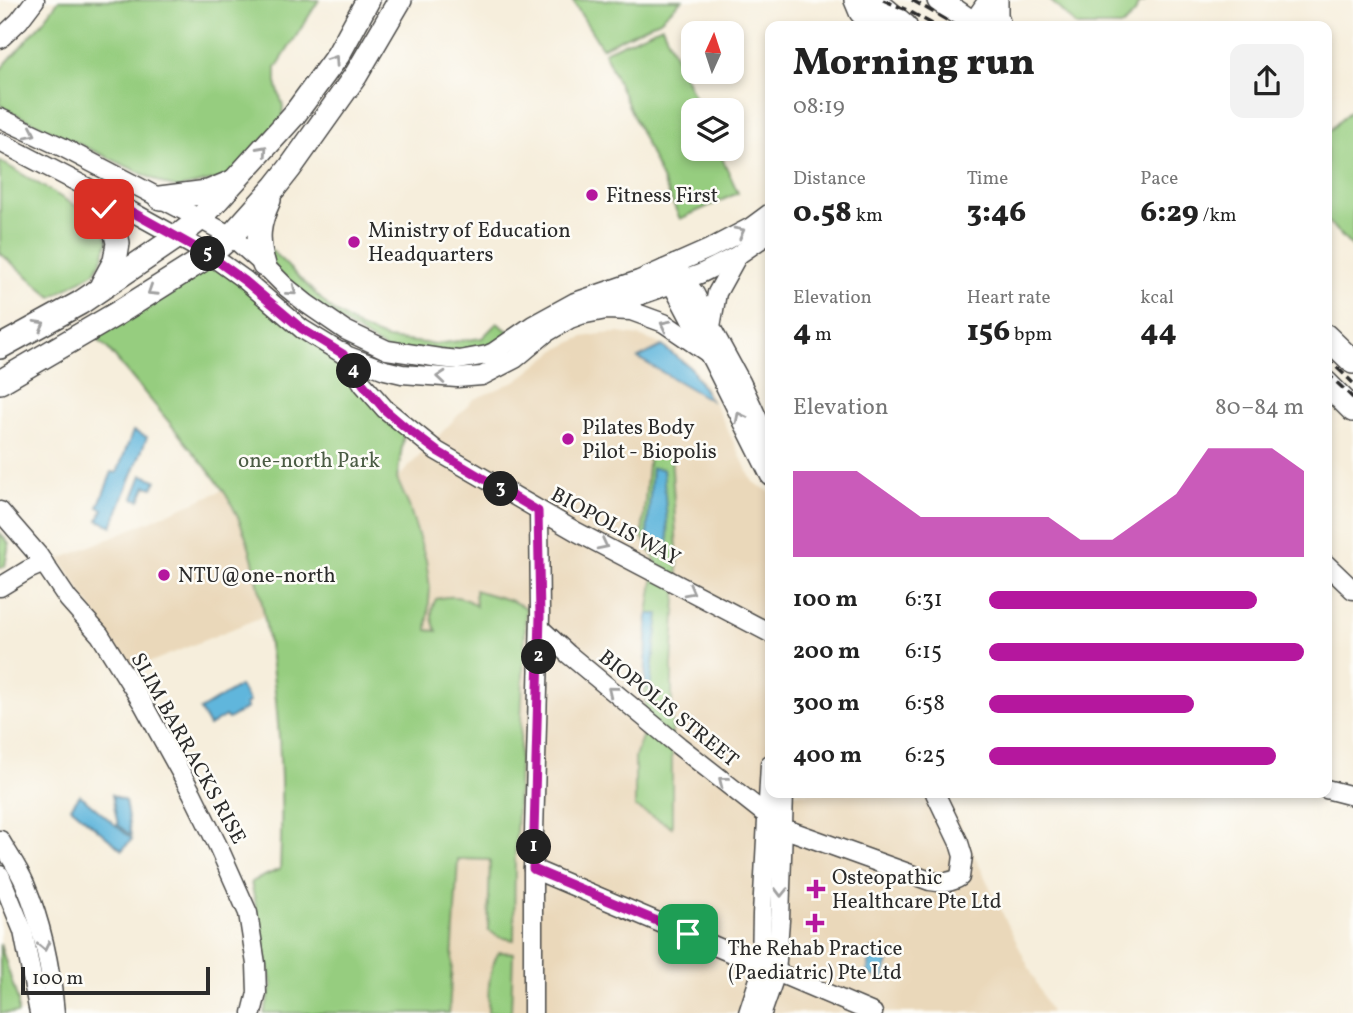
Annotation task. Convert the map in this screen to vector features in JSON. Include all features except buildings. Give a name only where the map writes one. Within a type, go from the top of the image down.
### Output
[{"type":"main road","points":[[0,347],[98,291],[200,219],[294,115],[338,55],[368,0]]},
{"type":"main road","points":[[0,382],[118,313],[209,255],[231,236],[275,187],[356,75],[400,0]]},
{"type":"main road","points":[[856,0],[861,12],[869,21]]},
{"type":"main road","points":[[874,0],[899,21]]},
{"type":"main road","points":[[926,0],[959,18]]},
{"type":"main road","points":[[996,0],[998,21]]},
{"type":"main road","points":[[160,198],[208,192],[237,178]]},
{"type":"main road","points":[[264,265],[259,229],[275,187]]},
{"type":"main road","points":[[98,193],[114,225],[118,243],[115,261],[98,291]]},
{"type":"main road","points":[[1332,342],[1353,362]]},
{"type":"main road","points":[[1332,389],[1353,410]]},
{"type":"street","points":[[0,39],[36,0]]},
{"type":"street","points":[[959,18],[988,0]]},
{"type":"street","points":[[0,118],[62,147],[231,236],[296,295],[345,330],[387,350],[459,360],[487,355],[575,302],[639,280],[738,255],[765,236]]},
{"type":"street","points":[[0,142],[209,255],[302,329],[343,354],[402,374],[457,378],[482,376],[515,359],[545,333],[677,271],[709,249],[765,217]]},
{"type":"street","points":[[711,327],[717,293],[738,255]]},
{"type":"street","points":[[677,271],[695,294],[765,434]]},
{"type":"street","points":[[677,271],[708,353],[765,467]]},
{"type":"street","points":[[594,312],[631,311],[664,323],[708,353]]},
{"type":"street","points":[[343,354],[345,330]]},
{"type":"street","name":"BIOPOLIS WAY","points":[[343,354],[385,410],[437,451],[538,511],[765,630]]},
{"type":"street","name":"SLIM BARRACKS RISE","points":[[0,511],[44,563],[68,599],[100,635],[143,704],[192,793],[248,913],[256,964],[257,993],[252,1013]]},
{"type":"street","points":[[533,1013],[533,869],[540,628],[538,511]]},
{"type":"street","points":[[0,587],[44,563]]},
{"type":"street","points":[[1332,570],[1353,590]]},
{"type":"street","name":"BIOPOLIS STREET","points":[[540,628],[679,746],[783,828],[930,881],[953,882],[960,877],[963,856],[937,798]]},
{"type":"street","name":"BIOPOLIS STREET","points":[[538,679],[557,657],[568,654]]},
{"type":"street","points":[[1332,791],[1353,796]]},
{"type":"street","points":[[768,798],[769,969]]},
{"type":"street","points":[[762,1013],[780,920],[785,798]]},
{"type":"street","points":[[0,840],[24,882],[40,926],[55,1013]]},
{"type":"street","points":[[533,869],[873,1013]]},
{"type":"street","points":[[0,875],[23,931],[38,1013]]},
{"type":"street","points":[[748,1013],[760,976],[769,969]]},
{"type":"shaded area","points":[[601,334],[639,336],[663,345],[693,368],[708,390],[753,482],[765,489],[765,798],[946,798],[1051,1013],[395,1013],[417,784],[430,588],[419,533],[397,479],[474,399],[519,379],[556,350],[583,337]]},
{"type":"shaded area","name":"NTU@one-north","points":[[223,490],[241,525],[251,555],[264,616],[131,670],[60,559]]},
{"type":"green space","points":[[59,0],[319,0],[276,68],[276,83],[283,106],[282,118],[233,176],[178,188],[166,185],[0,105],[0,70]]},
{"type":"green space","points":[[572,0],[682,0],[660,20],[602,48]]},
{"type":"green space","points":[[1050,0],[1144,2],[1138,4],[1135,13],[1128,21],[1072,21]]},
{"type":"green space","points":[[662,26],[681,68],[681,84],[688,84],[695,98],[681,98],[681,161],[723,161],[738,193],[680,219],[604,52]]},
{"type":"green space","points":[[1353,108],[1353,248],[1332,226],[1332,128]]},
{"type":"green space","points":[[0,161],[101,221],[108,241],[95,272],[52,297],[0,253]]},
{"type":"green space","points":[[258,237],[331,309],[360,328],[387,339],[435,344],[482,338],[497,323],[525,343],[509,353],[387,350],[286,287]]},
{"type":"green space","name":"one-north Park","points":[[210,255],[343,354],[405,427],[397,479],[409,506],[426,560],[430,588],[427,630],[437,631],[432,615],[436,599],[457,597],[476,606],[475,590],[526,608],[514,940],[499,937],[488,930],[490,860],[458,859],[449,1013],[264,1013],[272,986],[251,882],[280,869],[281,775],[274,682],[255,569],[246,536],[219,484],[109,350],[92,334]]},
{"type":"green space","points":[[649,453],[671,454],[678,566],[672,665],[672,827],[635,807],[635,757],[644,731],[648,614],[656,562],[642,536]]},
{"type":"green space","points":[[0,533],[9,544],[5,566],[0,568]]},
{"type":"green space","points":[[0,944],[18,1001],[18,1013],[0,1013]]},
{"type":"green space","points":[[499,952],[513,953],[511,1013],[488,1013],[491,973]]},
{"type":"water","points":[[662,346],[691,368],[710,400],[638,358]]},
{"type":"water","points":[[133,431],[147,437],[112,526],[98,520],[103,509],[98,507],[112,472],[117,473]]},
{"type":"water","points":[[652,468],[663,469],[669,549],[647,536]]},
{"type":"water","points":[[142,475],[156,480],[153,488],[146,486],[140,500],[133,498]]},
{"type":"water","points":[[648,614],[659,614],[650,688],[645,686]]},
{"type":"water","points":[[240,686],[249,702],[245,705],[247,708],[228,719],[225,716],[209,726],[200,710]]},
{"type":"water","points":[[80,795],[132,839],[122,850],[71,807]]},
{"type":"water","points":[[112,795],[125,801],[131,836],[118,825]]},
{"type":"water","points":[[872,949],[889,957],[884,981],[867,973]]},
{"type":"railway","points":[[883,0],[927,21]]},
{"type":"railway","points":[[912,0],[948,21]]},
{"type":"railway","points":[[1332,363],[1353,383]]},
{"type":"railway","points":[[1332,378],[1353,398]]},
{"type":"place","name":"Fitness First","points":[[592,195]]},
{"type":"place","name":"Ministry of Education Headquarters","points":[[354,242]]},
{"type":"place","name":"Pilates Body Pilot - Biopolis","points":[[568,439]]},
{"type":"place","name":"NTU@one-north","points":[[164,575]]},
{"type":"place","name":"Osteopathic Healthcare Pte Ltd","points":[[816,889]]},
{"type":"place","name":"The Rehab Practice (Paediatric) Pte Ltd","points":[[815,923]]},
{"type":"route","points":[[104,209],[98,193],[226,266],[302,329],[343,354],[385,410],[405,427],[462,467],[538,511],[540,616],[533,869],[688,934]]}]
